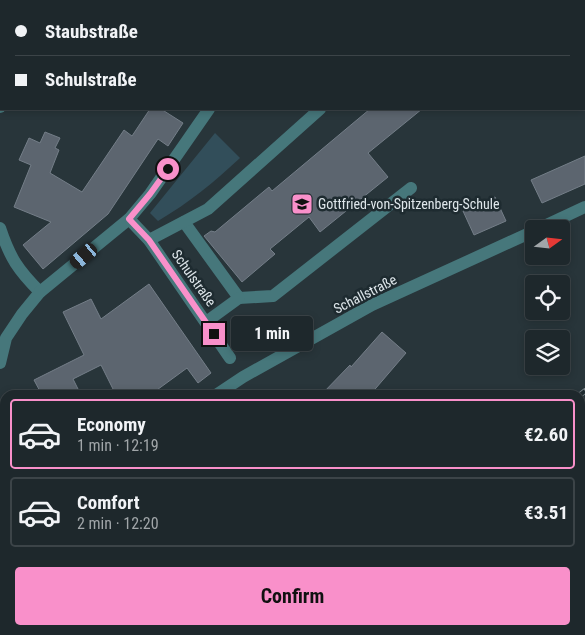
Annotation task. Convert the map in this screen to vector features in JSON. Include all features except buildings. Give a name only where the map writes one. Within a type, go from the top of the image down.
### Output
[{"type":"street","points":[[0,363],[3,337],[40,292],[129,219],[150,194],[208,110]]},
{"type":"street","points":[[149,240],[208,209],[288,138],[313,111]]},
{"type":"street","points":[[206,322],[239,298],[274,296],[411,188]]},
{"type":"street","points":[[557,220],[585,207]]},
{"type":"street","name":"Schulstraße","points":[[129,219],[149,240],[230,358]]},
{"type":"street","points":[[184,222],[239,298]]},
{"type":"street","points":[[0,228],[13,262],[40,292]]},
{"type":"street","name":"Schallstraße","points":[[224,390],[372,305],[525,235]]},
{"type":"shaded area","points":[[215,133],[240,158],[201,192],[158,221],[150,213]]},
{"type":"place","name":"Gottfried-von-Spitzenberg-Schule","points":[[302,204]]},
{"type":"route","points":[[168,169],[129,219],[149,240],[214,334]]}]
